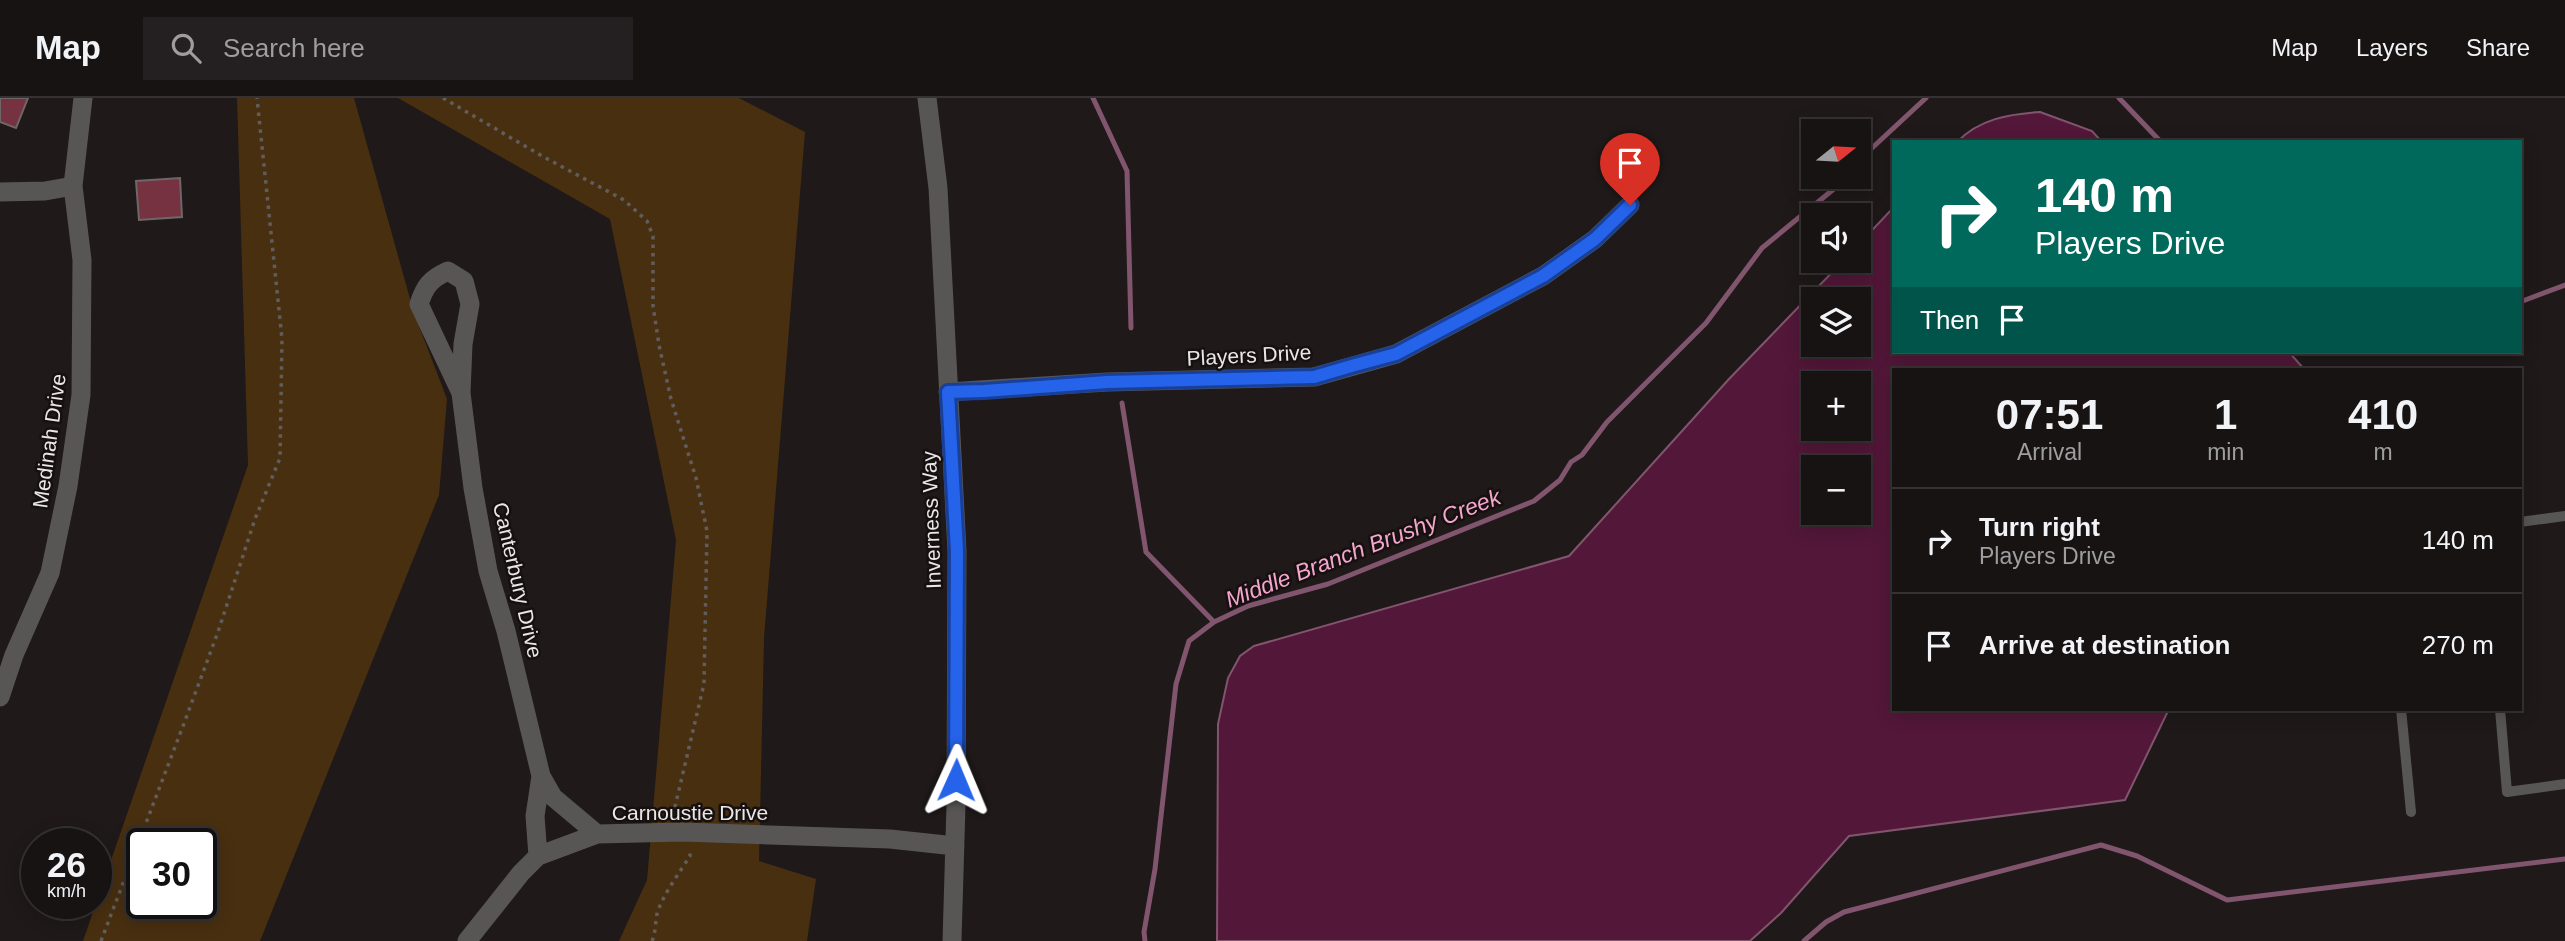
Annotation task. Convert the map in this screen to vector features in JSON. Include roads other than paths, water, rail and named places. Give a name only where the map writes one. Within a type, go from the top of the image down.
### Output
[{"type":"street","name":"Medinah Drive","points":[[0,697],[7,653],[50,573],[68,486],[81,395],[82,260],[72,186],[83,98]]},
{"type":"street","name":"Inverness Way","points":[[927,98],[938,188],[957,551],[956,846],[952,941]]},
{"type":"street","points":[[0,192],[45,191],[72,186]]},
{"type":"street","name":"Players Drive","points":[[948,392],[1107,382],[1301,377],[1396,354],[1543,276],[1595,239],[1630,205]]},
{"type":"street","name":"Canterbury Drive","points":[[461,393],[419,304],[431,278],[448,271],[464,281],[470,304],[463,344],[461,393],[473,488],[488,571],[506,631],[541,776],[553,797],[597,834]]},
{"type":"street","name":"Canterbury Drive","points":[[538,856],[535,816],[541,776]]},
{"type":"street","name":"Carnoustie Drive","points":[[467,941],[521,873],[538,856],[597,834],[683,832],[890,839],[956,846]]},
{"type":"lane","points":[[2522,522],[2565,516]]},
{"type":"lane","points":[[2401,711],[2411,812]]},
{"type":"lane","points":[[2500,711],[2507,792],[2565,785]]},
{"type":"waterway","points":[[1093,98],[1127,171],[1131,328]]},
{"type":"waterway","name":"Middle Branch Brushy Creek","points":[[1871,149],[1926,98]]},
{"type":"waterway","name":"Middle Branch Brushy Creek","points":[[2119,98],[2159,140]]},
{"type":"waterway","name":"Middle Branch Brushy Creek","points":[[1145,941],[1176,684],[1189,641],[1214,622],[1248,606],[1328,584],[1534,501],[1560,480],[1571,462],[1582,455],[1607,422],[1706,323],[1762,248],[1834,189]]},
{"type":"waterway","name":"Middle Branch Brushy Creek","points":[[2522,301],[2565,285]]},
{"type":"waterway","points":[[1122,403],[1146,552],[1214,622]]},
{"type":"waterway","points":[[1804,941],[1826,922],[1844,912],[2101,845],[2137,856],[2227,900],[2565,859]]}]
